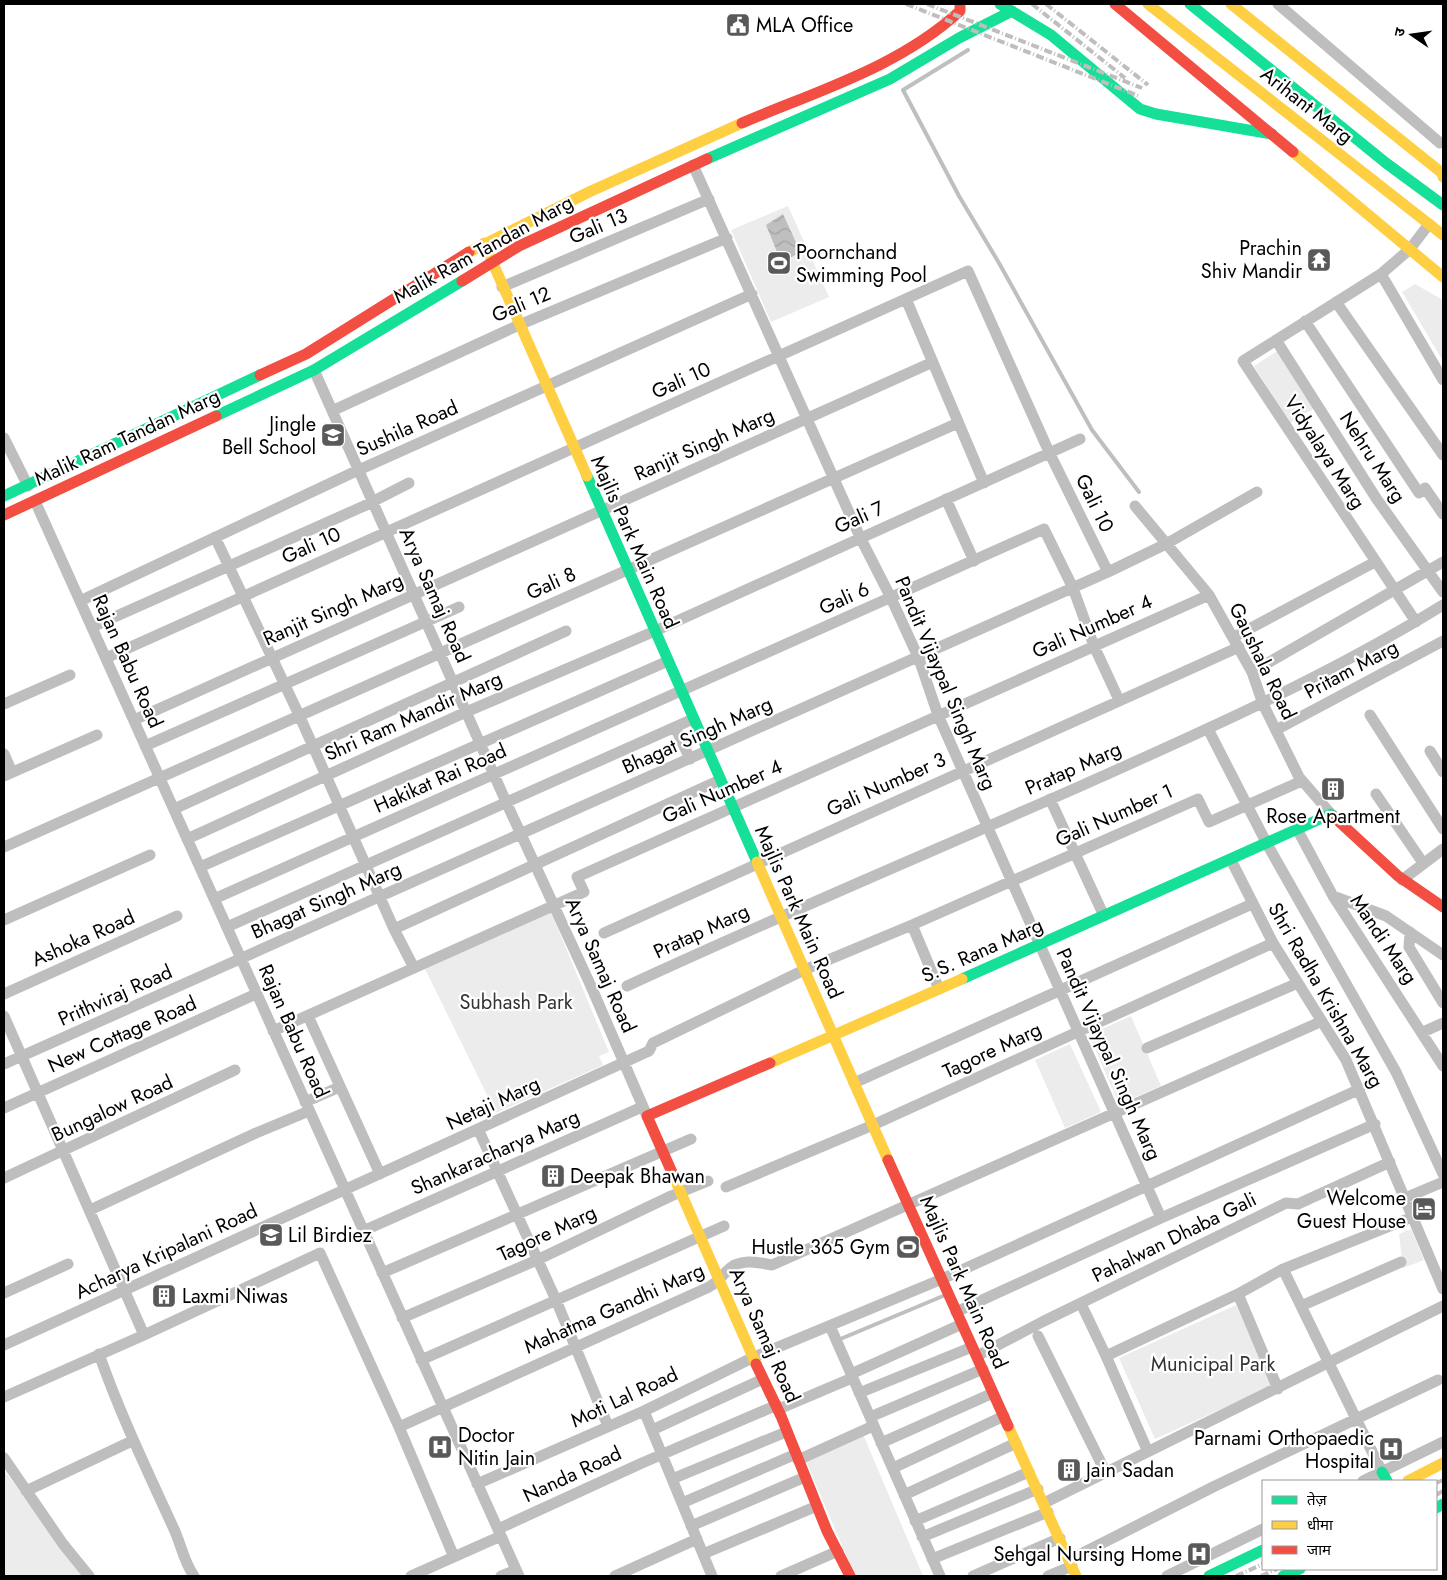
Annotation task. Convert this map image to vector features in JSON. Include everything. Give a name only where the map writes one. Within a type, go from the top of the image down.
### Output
[{"type":"street","name":"Malik Ram Tandan Marg","points":[[4,496],[306,354],[484,243],[685,148],[880,63],[949,23],[960,11],[960,4]]},
{"type":"street","points":[[1000,4],[1051,35],[1140,109],[1156,114],[1274,134]]},
{"type":"street","points":[[1115,4],[1274,134],[1443,277]]},
{"type":"street","name":"Arihant Marg","points":[[1148,4],[1443,235]]},
{"type":"street","name":"Arihant Marg","points":[[1190,4],[1386,163],[1443,205]]},
{"type":"street","points":[[1231,4],[1435,167],[1443,176]]},
{"type":"street","points":[[1278,4],[1442,143]]},
{"type":"street","name":"Malik Ram Tandan Marg","points":[[4,515],[314,370],[491,262],[551,231],[693,165],[890,79],[960,38],[1012,11]]},
{"type":"street","points":[[949,23],[960,38]]},
{"type":"street","points":[[685,148],[693,165]]},
{"type":"street","name":"Pandit Vijaypal Singh Marg","points":[[693,165],[860,537],[891,598],[918,659],[938,716],[1041,944],[1161,1218]]},
{"type":"street","name":"Gali 13","points":[[502,287],[709,199]]},
{"type":"street","points":[[544,214],[551,231]]},
{"type":"street","points":[[1276,340],[1380,274],[1410,249],[1429,224]]},
{"type":"street","name":"Gali 12","points":[[334,410],[519,324],[727,238]]},
{"type":"street","name":"Majlis Park Main Road","points":[[484,243],[908,1205],[1072,1567]]},
{"type":"street","name":"Gali 10","points":[[106,658],[968,271],[1049,452],[1108,572]]},
{"type":"street","points":[[1380,274],[1443,380]]},
{"type":"street","name":"Sushila Road","points":[[80,601],[359,470],[752,294]]},
{"type":"street","points":[[906,299],[984,482]]},
{"type":"street","points":[[1336,302],[1443,455]]},
{"type":"street","points":[[1306,321],[1419,492],[1425,488],[1443,514]]},
{"type":"street","name":"Vidyalaya Marg","points":[[1276,340],[1243,361],[1394,592],[1416,622]]},
{"type":"street","name":"Nehru Marg","points":[[1276,340],[1376,498],[1443,592]]},
{"type":"street","points":[[306,354],[314,370]]},
{"type":"street","name":"Ranjit Singh Marg","points":[[134,720],[414,592],[601,511],[933,362]]},
{"type":"street","name":"Arya Samaj Road","points":[[314,370],[334,410],[372,502],[554,905],[644,1112],[664,1150],[763,1379],[778,1407],[786,1432],[848,1576]]},
{"type":"street","name":"Gali 8","points":[[4,847],[958,423]]},
{"type":"street","points":[[4,438],[36,501]]},
{"type":"street","name":"Gali 7","points":[[655,631],[1080,439]]},
{"type":"street","points":[[92,627],[372,502],[409,483]]},
{"type":"street","name":"Bhagat Singh Marg","points":[[241,959],[520,833],[918,659],[1108,572],[1166,544],[1257,492]]},
{"type":"street","points":[[946,499],[974,561]]},
{"type":"street","name":"Rajan Babu Road","points":[[36,501],[344,1190],[518,1573]]},
{"type":"street","name":"Gaushala Road","points":[[1135,506],[1209,595],[1252,672],[1263,704],[1302,781],[1331,814]]},
{"type":"street","name":"Gali 6","points":[[681,690],[1044,529],[1073,588]]},
{"type":"street","points":[[215,537],[327,775],[394,929],[414,968]]},
{"type":"street","name":"Gali Number 3","points":[[604,933],[756,862],[1119,700],[1236,642],[1375,562]]},
{"type":"street","points":[[1252,672],[1394,592],[1443,562]]},
{"type":"street","points":[[1073,588],[1094,646],[1119,700]]},
{"type":"street","name":"Gali Number 4","points":[[273,1031],[584,892],[577,877],[1209,595]]},
{"type":"street","name":"Pratap Marg","points":[[627,986],[780,915],[1050,799],[1263,704],[1343,664],[1443,605]]},
{"type":"street","points":[[145,746],[460,607]]},
{"type":"street","points":[[174,809],[566,631]]},
{"type":"street","name":"Shri Ram Mandir Marg","points":[[187,839],[466,712],[655,631]]},
{"type":"street","name":"Pritam Marg","points":[[1276,730],[1443,642]]},
{"type":"street","points":[[200,866],[481,744],[668,660]]},
{"type":"street","points":[[4,704],[70,674]]},
{"type":"street","name":"Hakikat Rai Road","points":[[214,900],[681,690]]},
{"type":"street","points":[[1370,716],[1443,829]]},
{"type":"street","points":[[227,927],[507,804],[693,719]]},
{"type":"street","points":[[675,727],[690,759]]},
{"type":"street","points":[[1208,729],[1267,844],[1396,1072],[1443,1174]]},
{"type":"street","points":[[4,754],[8,774],[97,735]]},
{"type":"street","points":[[1430,751],[1443,772]]},
{"type":"street","points":[[394,929],[720,780]]},
{"type":"street","name":"Gali Number 1","points":[[804,970],[912,925],[1198,799],[1209,822],[1302,781]]},
{"type":"street","points":[[1376,794],[1423,863]]},
{"type":"street","points":[[1050,799],[1104,916]]},
{"type":"street","points":[[1331,814],[1402,880],[1419,894],[1443,907]]},
{"type":"street","name":"S.S. Rana Marg","points":[[644,1112],[833,1035],[1331,814]]},
{"type":"street","name":"Mandi Marg","points":[[1297,829],[1333,896],[1423,1032],[1443,1066]]},
{"type":"street","points":[[1402,880],[1443,848]]},
{"type":"street","points":[[4,920],[150,855]]},
{"type":"street","name":"Shri Radha Krishna Marg","points":[[1231,860],[1273,943],[1320,1022],[1346,1060],[1375,1124],[1443,1289]]},
{"type":"street","points":[[1333,896],[1386,916],[1443,955]]},
{"type":"street","points":[[854,1083],[1060,988],[1252,904]]},
{"type":"street","name":"Ashoka Road","points":[[4,994],[177,916]]},
{"type":"street","points":[[912,925],[939,989]]},
{"type":"street","points":[[1410,932],[1409,946],[1443,1003]]},
{"type":"street","name":"Tagore Marg","points":[[726,1187],[873,1125],[1273,943]]},
{"type":"street","name":"Prithviraj Road","points":[[4,1064],[241,959]]},
{"type":"street","name":"Netaji Marg","points":[[344,1190],[479,1131],[649,1051],[652,1044],[804,970]]},
{"type":"street","points":[[1146,1048],[1298,983]]},
{"type":"street","name":"New Cottage Road","points":[[4,1108],[256,994]]},
{"type":"street","points":[[4,1016],[144,1335]]},
{"type":"street","points":[[308,1016],[380,1174]]},
{"type":"street","name":"Mahatma Gandhi Marg","points":[[399,1427],[720,1281],[728,1270],[748,1261],[772,1265],[1320,1022]]},
{"type":"street","points":[[1423,1032],[1443,1023]]},
{"type":"street","name":"Bungalow Road","points":[[4,1178],[64,1152],[236,1070]]},
{"type":"street","points":[[90,1210],[256,1133],[307,1107],[335,1089]]},
{"type":"street","name":"Moti Lal Road","points":[[477,1484],[644,1411],[754,1357],[942,1279],[1146,1184],[1360,1090]]},
{"type":"street","name":"Shankaracharya Marg","points":[[363,1231],[497,1172],[644,1112]]},
{"type":"street","points":[[956,1312],[1161,1218],[1375,1124]]},
{"type":"street","points":[[479,1131],[556,1300],[574,1348],[608,1426]]},
{"type":"street","points":[[382,1273],[691,1139]]},
{"type":"street","name":"Pahalwan Dhaba Gali","points":[[859,1393],[974,1351],[1042,1322],[1286,1203],[1298,1204],[1390,1162]]},
{"type":"street","name":"Tagore Marg","points":[[402,1318],[537,1260],[681,1191],[708,1181]]},
{"type":"street","points":[[1405,1198],[1443,1182]]},
{"type":"street","name":"Acharya Kripalani Road","points":[[4,1346],[344,1190]]},
{"type":"street","points":[[1106,1356],[1238,1294],[1283,1269],[1405,1220]]},
{"type":"street","points":[[421,1360],[724,1226]]},
{"type":"street","points":[[4,1397],[144,1335],[320,1253],[399,1427],[454,1557]]},
{"type":"street","points":[[1301,1306],[1401,1262]]},
{"type":"street","name":"Acharya Kripalani Road","points":[[4,1293],[68,1264]]},
{"type":"street","points":[[1283,1269],[1384,1477]]},
{"type":"street","points":[[1238,1294],[1278,1389]]},
{"type":"street","points":[[932,1559],[1046,1508],[1106,1473],[1443,1306]]},
{"type":"street","points":[[1084,1310],[1148,1452]]},
{"type":"street","name":"Nanda Road","points":[[411,1576],[454,1557],[499,1533],[662,1455],[851,1376],[962,1324]]},
{"type":"street","points":[[830,1326],[940,1576]]},
{"type":"street","points":[[1038,1336],[1106,1473]]},
{"type":"street","points":[[99,1354],[132,1441],[175,1530],[187,1567],[194,1576]]},
{"type":"street","points":[[682,1503],[797,1457],[983,1369]]},
{"type":"street","points":[[652,1430],[763,1379]]},
{"type":"street","points":[[1048,1576],[1072,1567],[1355,1419],[1438,1380]]},
{"type":"street","points":[[881,1443],[993,1393]]},
{"type":"street","points":[[644,1411],[712,1576]]},
{"type":"street","points":[[893,1468],[1004,1416]]},
{"type":"street","points":[[672,1479],[786,1432]]},
{"type":"street","points":[[26,1491],[132,1441]]},
{"type":"street","points":[[1368,1480],[1384,1477],[1443,1442]]},
{"type":"street","points":[[904,1495],[1016,1443]]},
{"type":"street","points":[[4,1458],[26,1491],[90,1576]]},
{"type":"street","points":[[1410,1480],[1443,1463]]},
{"type":"street","points":[[915,1521],[1029,1472]]},
{"type":"street","points":[[691,1526],[805,1477]]},
{"type":"street","points":[[922,1537],[1038,1489]]},
{"type":"street","points":[[703,1554],[817,1506]]},
{"type":"street","points":[[1167,1576],[1262,1530]]},
{"type":"street","points":[[973,1576],[1060,1538]]},
{"type":"street","points":[[615,1576],[697,1539]]},
{"type":"street","points":[[1209,1576],[1262,1550]]},
{"type":"street","points":[[781,1576],[838,1551]]},
{"type":"street","points":[[1284,1576],[1298,1570]]},
{"type":"street","points":[[501,1576],[518,1573]]},
{"type":"green space","name":"Poornchand Swimming Pool","points":[[788,206],[829,297],[771,322],[731,230]]},
{"type":"green space","points":[[1415,284],[1443,300],[1443,361],[1402,292]]},
{"type":"green space","points":[[1279,350],[1315,408],[1290,423],[1254,366]]},
{"type":"green space","name":"Subhash Park","points":[[551,912],[609,1052],[599,1056],[603,1065],[496,1113],[425,969]]},
{"type":"green space","points":[[1131,1016],[1161,1086],[1119,1104],[1089,1035]]},
{"type":"green space","points":[[1070,1044],[1101,1112],[1065,1128],[1035,1060]]},
{"type":"green space","points":[[1411,1229],[1424,1260],[1403,1268],[1399,1234]]},
{"type":"green space","name":"Municipal Park","points":[[1236,1305],[1272,1386],[1155,1439],[1119,1358]]},
{"type":"green space","points":[[863,1434],[923,1576],[855,1576],[805,1459]]},
{"type":"green space","points":[[4,1470],[83,1576],[4,1576]]},
{"type":"water","points":[[783,214],[800,251],[800,253],[785,260],[780,259],[766,225]]},
{"type":"waterway","points":[[968,50],[903,90],[959,196],[999,263],[1092,430],[1139,492]]},
{"type":"waterway","points":[[838,1340],[943,1296]]},
{"type":"railway","points":[[906,4],[1139,96]]},
{"type":"railway","points":[[927,4],[1142,88]]},
{"type":"railway","points":[[1032,4],[1125,78]]},
{"type":"railway","points":[[1046,4],[1148,85]]},
{"type":"railway","points":[[1437,1483],[1443,1480]]},
{"type":"railway","points":[[1437,1494],[1443,1491]]},
{"type":"railway","points":[[1236,1576],[1262,1564]]},
{"type":"railway","points":[[1261,1576],[1275,1570]]},
{"type":"traffic: fast","points":[[1000,4],[1051,35],[1140,109],[1156,114],[1272,134]]},
{"type":"traffic: fast","points":[[1190,4],[1386,163],[1443,205]]},
{"type":"traffic: fast","points":[[707,159],[890,79],[959,38],[1012,11]]},
{"type":"traffic: fast","points":[[216,416],[314,370],[462,281]]},
{"type":"traffic: fast","points":[[4,496],[260,375]]},
{"type":"traffic: fast","points":[[587,476],[757,862]]},
{"type":"traffic: fast","points":[[962,979],[1331,814],[1333,816]]},
{"type":"traffic: fast","points":[[1382,1472],[1386,1480]]},
{"type":"traffic: fast","points":[[1437,1507],[1443,1504]]},
{"type":"traffic: fast","points":[[1209,1576],[1262,1550]]},
{"type":"traffic: fast","points":[[1283,1576],[1298,1570]]},
{"type":"traffic: slow","points":[[1148,4],[1443,235]]},
{"type":"traffic: slow","points":[[1231,4],[1442,173],[1443,177]]},
{"type":"traffic: slow","points":[[469,252],[589,192],[742,123]]},
{"type":"traffic: slow","points":[[1293,152],[1443,277]]},
{"type":"traffic: slow","points":[[484,243],[587,476]]},
{"type":"traffic: slow","points":[[757,862],[888,1160]]},
{"type":"traffic: slow","points":[[770,1063],[962,979]]},
{"type":"traffic: slow","points":[[674,1177],[756,1364]]},
{"type":"traffic: slow","points":[[1008,1426],[1076,1576]]},
{"type":"traffic: slow","points":[[1410,1480],[1443,1463]]},
{"type":"traffic: jam","points":[[742,123],[884,63],[936,31],[960,11],[960,4]]},
{"type":"traffic: jam","points":[[1115,4],[1293,152]]},
{"type":"traffic: jam","points":[[462,281],[519,246],[707,159]]},
{"type":"traffic: jam","points":[[260,375],[306,354],[469,252]]},
{"type":"traffic: jam","points":[[4,515],[216,416]]},
{"type":"traffic: jam","points":[[1333,816],[1398,876],[1443,907]]},
{"type":"traffic: jam","points":[[674,1177],[647,1116],[770,1063]]},
{"type":"traffic: jam","points":[[888,1160],[1008,1426]]},
{"type":"traffic: jam","points":[[756,1364],[781,1416],[827,1531],[850,1576]]},
{"type":"place","name":"MLA Office","points":[[738,25]]},
{"type":"place","name":"Prachin Shiv Mandir","points":[[1319,260]]},
{"type":"place","name":"Poornchand Swimming Pool","points":[[779,263]]},
{"type":"place","name":"Jingle Bell School","points":[[333,435]]},
{"type":"place","name":"Rose Apartment","points":[[1333,789]]},
{"type":"place","name":"Deepak Bhawan","points":[[553,1176]]},
{"type":"place","name":"Welcome Guest House","points":[[1424,1209]]},
{"type":"place","name":"Lil Birdiez","points":[[271,1235]]},
{"type":"place","name":"Hustle 365 Gym","points":[[908,1247]]},
{"type":"place","name":"Laxmi Niwas","points":[[164,1296]]},
{"type":"place","name":"Doctor Nitin Jain","points":[[440,1447]]},
{"type":"place","name":"Parnami Orthopaedic Hospital","points":[[1391,1449]]},
{"type":"place","name":"Jain Sadan","points":[[1069,1470]]},
{"type":"place","name":"Sehgal Nursing Home","points":[[1199,1554]]}]
